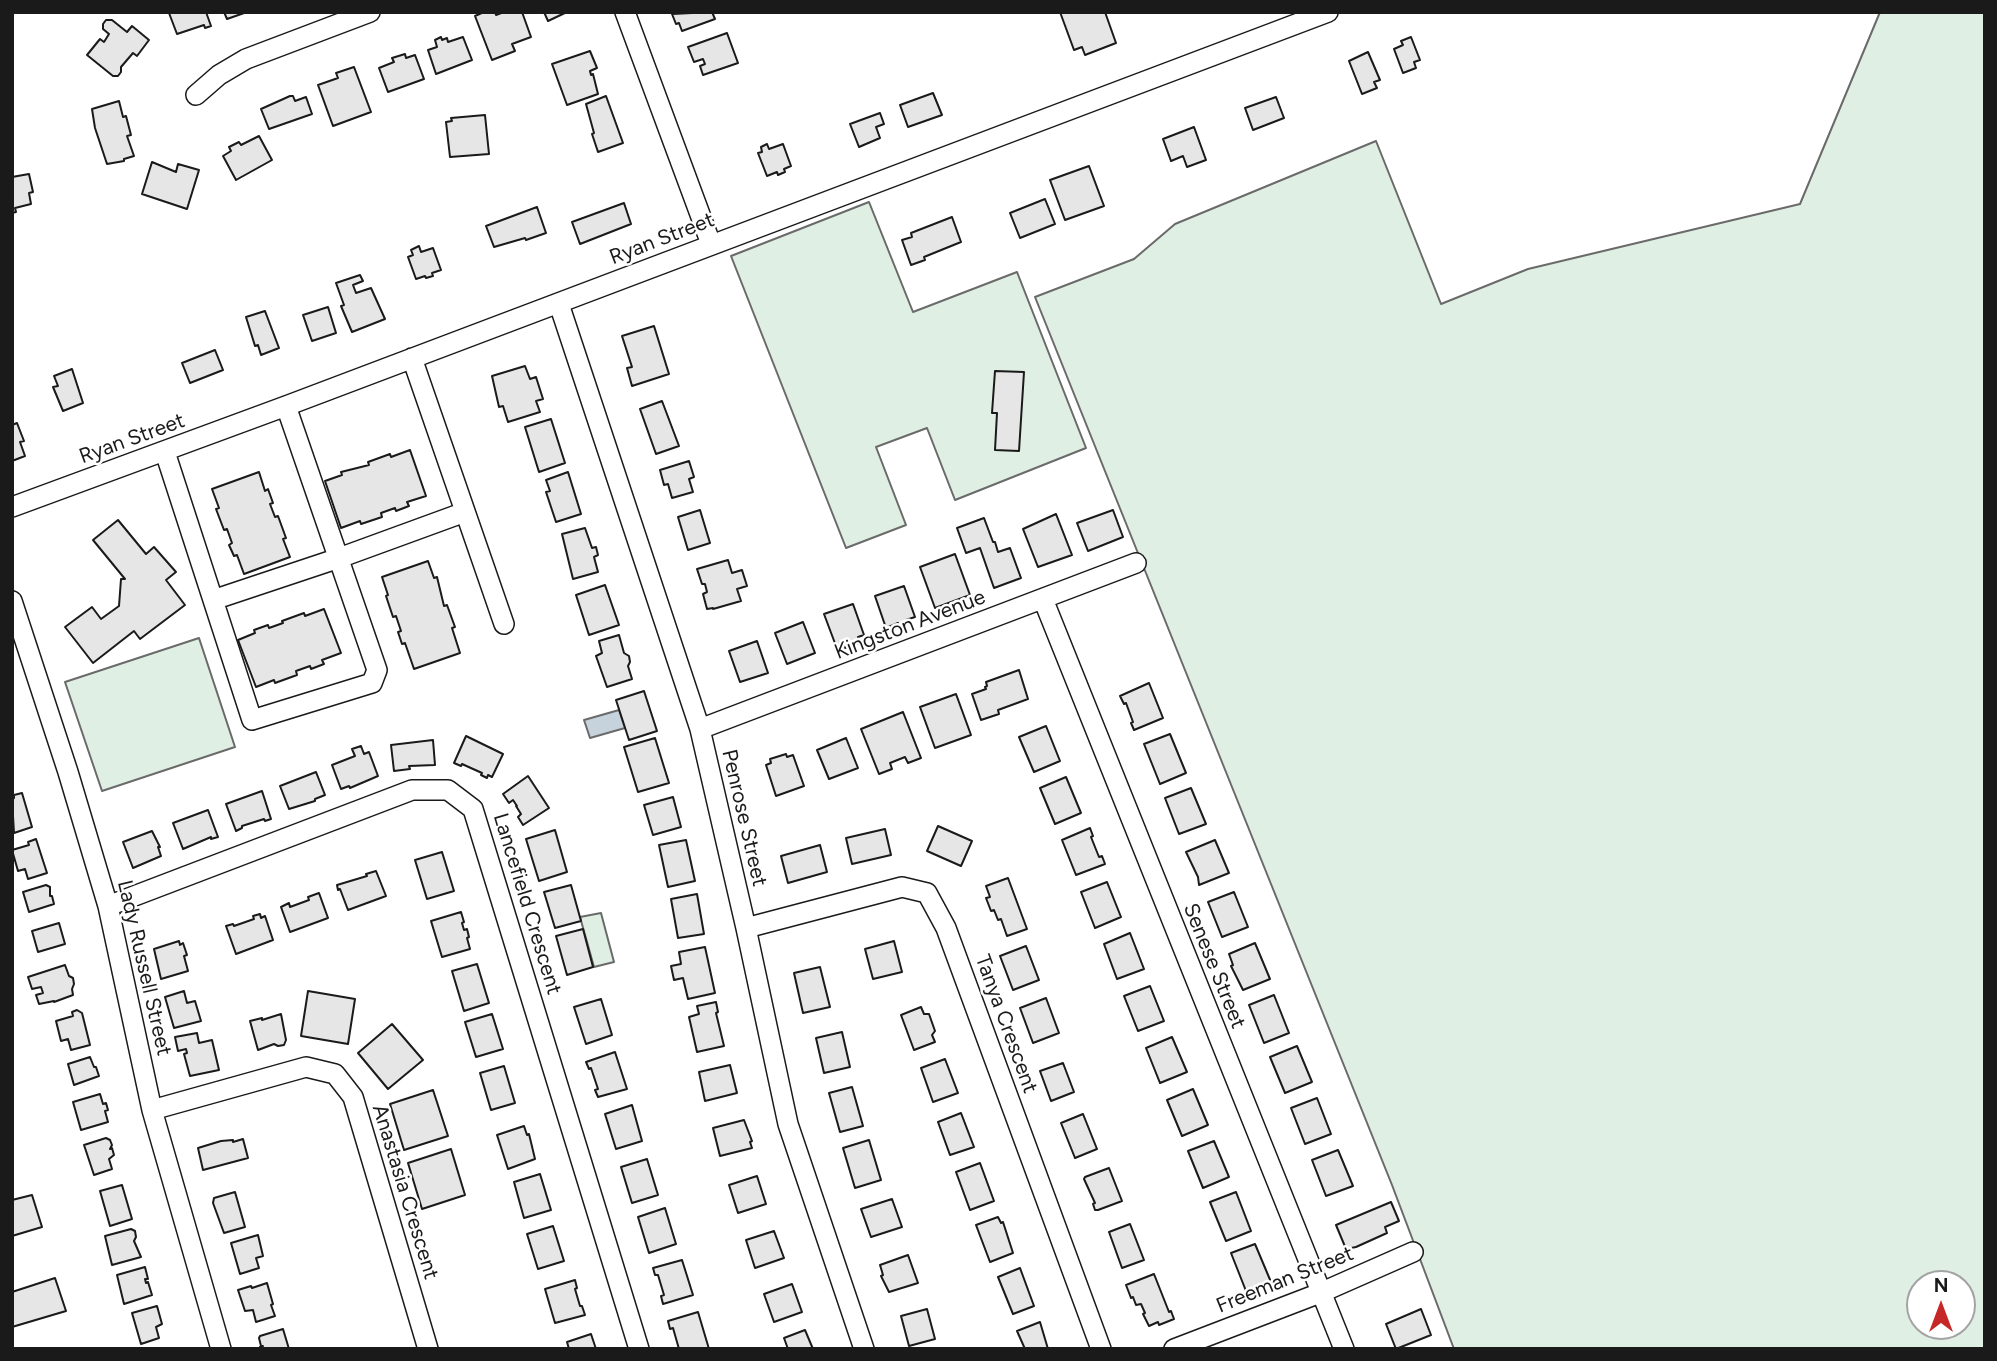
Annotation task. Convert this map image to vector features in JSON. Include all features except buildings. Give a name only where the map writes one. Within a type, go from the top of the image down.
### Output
[{"type":"street","points":[[196,95],[219,75],[246,59],[370,12]]},
{"type":"street","points":[[625,12],[711,244]]},
{"type":"street","name":"Ryan Street","points":[[12,507],[559,304],[711,244],[1328,12]]},
{"type":"street","name":"Penrose Street","points":[[559,304],[700,729],[788,1124],[864,1349]]},
{"type":"street","points":[[412,358],[504,624]]},
{"type":"street","points":[[165,452],[252,720],[372,683],[377,670],[286,406]]},
{"type":"street","points":[[213,600],[465,512]]},
{"type":"street","name":"Kingston Avenue","points":[[700,729],[1136,563]]},
{"type":"street","name":"Senese Street","points":[[1043,599],[1343,1349]]},
{"type":"street","name":"Lady Russell Street","points":[[12,601],[108,906],[152,1110],[221,1349]]},
{"type":"street","name":"Lancefield Crescent","points":[[108,906],[412,790],[448,789],[473,809],[639,1349]]},
{"type":"street","name":"Tanya Crescent","points":[[746,928],[902,887],[927,893],[946,928],[1101,1349]]},
{"type":"street","name":"Anastasia Crescent","points":[[152,1110],[306,1066],[335,1074],[353,1097],[428,1349]]},
{"type":"street","name":"Freeman Street","points":[[1174,1349],[1320,1293],[1413,1252]]},
{"type":"green space","points":[[1880,12],[1985,12],[1985,1349],[1454,1349],[1392,1185],[1035,297],[1134,259],[1175,224],[1376,141],[1441,304],[1528,269],[1800,204]]},
{"type":"green space","points":[[869,202],[913,312],[1017,272],[1086,448],[955,500],[927,428],[876,447],[906,525],[846,548],[731,256]]},
{"type":"green space","points":[[199,638],[235,747],[102,791],[65,682]]},
{"type":"green space","points":[[601,913],[614,962],[594,967],[580,917]]},
{"type":"shaded area","points":[[619,710],[625,728],[590,738],[584,720]]}]
